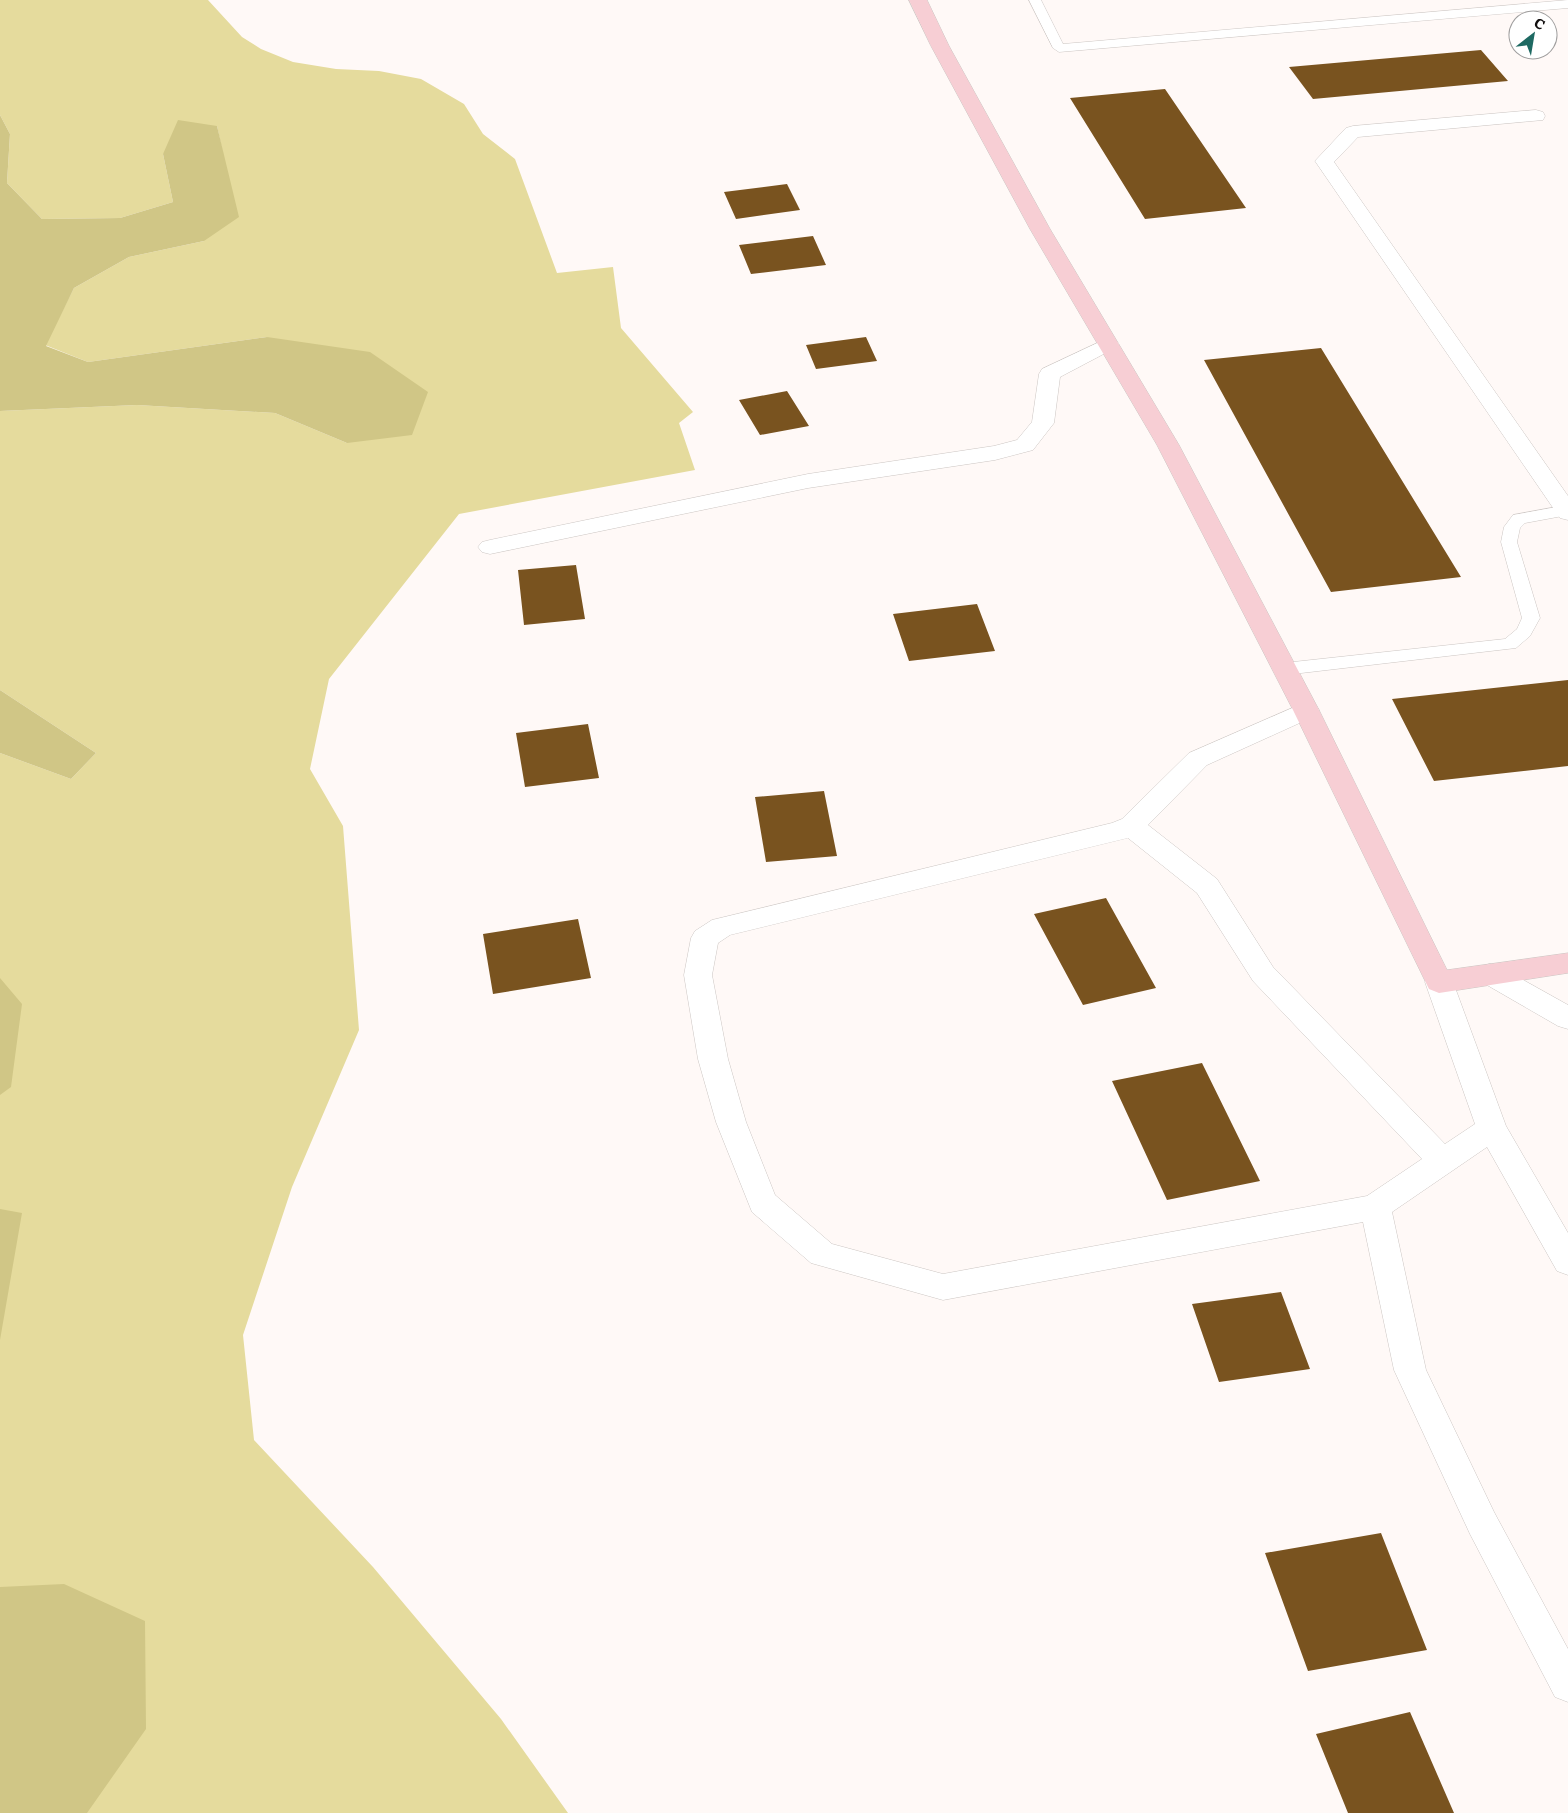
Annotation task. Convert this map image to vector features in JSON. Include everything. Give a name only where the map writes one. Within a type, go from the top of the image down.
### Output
[{"type":"street","points":[[918,0],[940,46],[1040,229],[1168,445],[1306,710],[1439,982],[1492,1128],[1568,1262]]},
{"type":"street","points":[[1536,116],[1353,132],[1324,161],[1567,511]]},
{"type":"street","points":[[490,547],[808,481],[995,453],[1025,445],[1043,423],[1050,374],[1108,344]]},
{"type":"street","points":[[1306,710],[1198,759],[1132,826],[1119,831],[722,927],[705,938],[698,975],[713,1059],[731,1122],[763,1203],[822,1254],[943,1288],[1337,1216],[1375,1207],[1492,1128]]},
{"type":"street","points":[[1132,826],[1206,886],[1263,974],[1442,1161]]},
{"type":"street","points":[[1439,982],[1568,962]]},
{"type":"street","points":[[1490,974],[1568,1018]]},
{"type":"street","points":[[1375,1207],[1410,1370],[1482,1523],[1568,1685]]},
{"type":"lane","points":[[1035,0],[1058,48],[1568,4]]},
{"type":"lane","points":[[1284,669],[1510,644],[1524,632],[1531,618],[1509,542],[1512,527],[1520,519],[1567,511]]},
{"type":"shaded area","points":[[0,0],[208,0],[242,37],[261,49],[293,62],[336,69],[379,71],[421,79],[464,104],[483,134],[515,159],[557,273],[613,267],[621,328],[693,412],[679,423],[695,470],[459,514],[329,679],[310,769],[343,826],[359,1030],[292,1187],[243,1335],[254,1440],[373,1567],[501,1719],[568,1813],[0,1813],[0,753],[71,779],[96,753],[0,690],[0,411],[137,405],[275,413],[347,443],[267,337],[88,362],[45,345],[74,288],[129,257],[204,241],[226,168],[217,126],[163,154],[173,202],[120,218],[42,219],[7,183],[10,134],[0,115]]},
{"type":"shaded area","points":[[0,115],[10,134],[7,183],[42,219],[120,218],[173,202],[163,154],[178,120],[217,126],[239,217],[204,241],[129,257],[74,288],[46,346],[88,362],[267,337],[370,352],[428,392],[412,435],[347,443],[275,413],[137,405],[0,411]]},
{"type":"shaded area","points":[[0,690],[96,753],[71,779],[0,753]]},
{"type":"shaded area","points":[[0,978],[22,1004],[11,1087],[0,1095]]},
{"type":"shaded area","points":[[0,1209],[22,1213],[0,1340]]},
{"type":"shaded area","points":[[64,1584],[145,1621],[146,1729],[87,1813],[0,1813],[0,1587]]},
{"type":"building","points":[[1481,50],[1508,81],[1313,99],[1289,67]]},
{"type":"building","points":[[1165,89],[1246,208],[1145,219],[1070,98]]},
{"type":"building","points":[[787,184],[800,210],[736,219],[724,192]]},
{"type":"building","points":[[813,236],[826,265],[751,274],[739,245]]},
{"type":"building","points":[[866,337],[877,361],[816,369],[806,345]]},
{"type":"building","points":[[1321,348],[1461,577],[1331,592],[1204,360]]},
{"type":"building","points":[[787,391],[809,426],[760,435],[739,400]]},
{"type":"building","points":[[576,565],[585,619],[524,625],[518,570]]},
{"type":"building","points":[[977,604],[995,651],[909,661],[893,614]]},
{"type":"building","points":[[1568,680],[1568,766],[1434,781],[1392,699]]},
{"type":"building","points":[[588,724],[599,778],[525,787],[516,733]]},
{"type":"building","points":[[824,791],[837,856],[766,862],[755,797]]},
{"type":"building","points":[[1106,898],[1156,988],[1083,1005],[1034,914]]},
{"type":"building","points":[[578,919],[591,978],[493,994],[483,934]]},
{"type":"building","points":[[1202,1063],[1260,1181],[1167,1200],[1112,1081]]},
{"type":"building","points":[[1281,1292],[1310,1369],[1219,1382],[1192,1304]]},
{"type":"building","points":[[1381,1533],[1427,1650],[1308,1671],[1265,1553]]},
{"type":"building","points":[[1410,1712],[1454,1813],[1348,1813],[1316,1734]]}]
